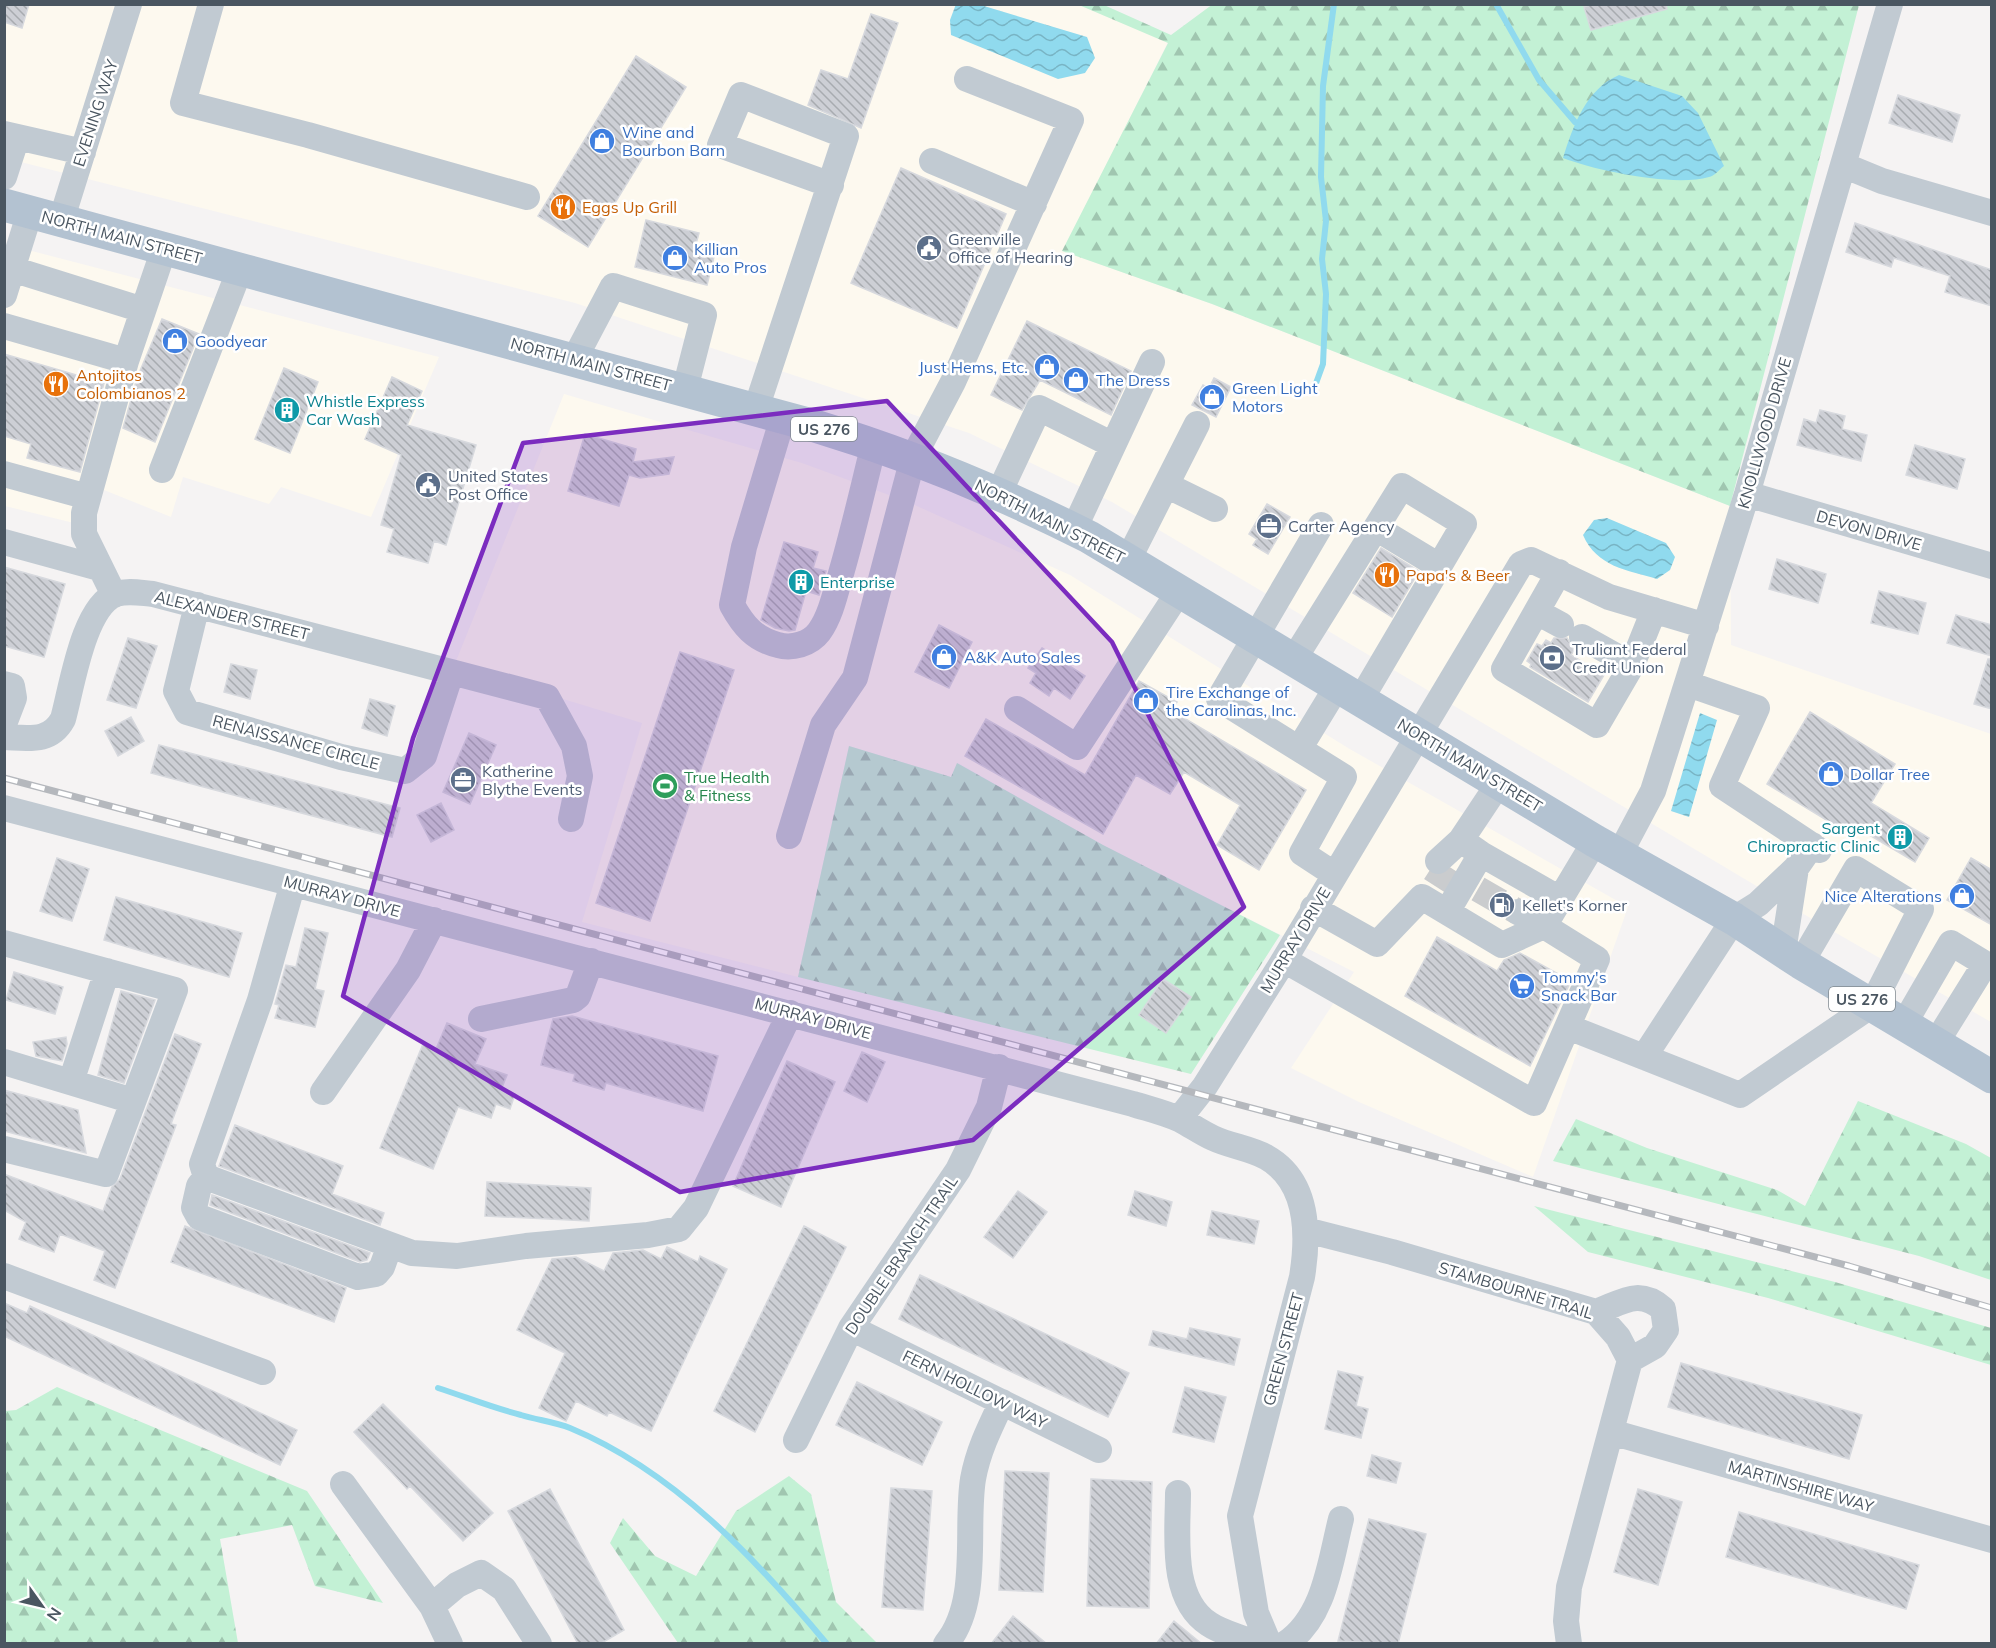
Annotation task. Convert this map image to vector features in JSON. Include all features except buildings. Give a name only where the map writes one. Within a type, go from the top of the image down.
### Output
[{"type":"main road","name":"NORTH MAIN STREET","points":[[17,208],[770,413],[874,444],[999,493],[1074,529],[1180,590],[1607,848],[1734,919],[1792,957],[1992,1077]]},
{"type":"street","name":"EVENING WAY","points":[[61,220],[129,4]]},
{"type":"street","points":[[211,4],[183,103],[308,135],[527,197]]},
{"type":"street","name":"KNOLLWOOD DRIVE","points":[[1544,926],[1560,899],[1607,848],[1653,791],[1747,494],[1890,4]]},
{"type":"street","points":[[789,836],[823,725],[855,678],[913,458],[953,382],[1071,120],[967,79]]},
{"type":"street","points":[[831,185],[720,145],[741,95],[846,136],[770,413],[732,605],[752,634],[763,642],[786,647],[804,644],[819,633],[832,605],[874,444]]},
{"type":"street","points":[[4,177],[11,136],[83,152]]},
{"type":"street","points":[[932,161],[1034,204]]},
{"type":"street","points":[[1843,165],[1882,181],[1992,213]]},
{"type":"street","points":[[4,295],[12,269],[17,208]]},
{"type":"street","points":[[4,737],[30,738],[49,735],[57,731],[63,719],[94,614],[114,595],[84,534],[88,498],[126,361],[164,249]]},
{"type":"street","points":[[12,269],[143,310]]},
{"type":"street","points":[[162,470],[240,269]]},
{"type":"street","points":[[574,360],[613,286],[704,315],[685,389]]},
{"type":"street","points":[[4,326],[126,361]]},
{"type":"street","points":[[1074,529],[1152,362]]},
{"type":"street","points":[[999,493],[1039,408],[1113,445]]},
{"type":"street","points":[[1128,560],[1197,424]]},
{"type":"street","points":[[4,474],[88,498]]},
{"type":"street","points":[[1166,485],[1215,509]]},
{"type":"street","points":[[1294,659],[1402,486],[1464,524],[1439,566],[1349,692],[1299,749]]},
{"type":"street","name":"DEVON DRIVE","points":[[1747,494],[1992,566]]},
{"type":"street","points":[[1321,525],[1219,699],[1344,777],[1302,853],[1334,874]]},
{"type":"street","points":[[1376,528],[1439,566]]},
{"type":"street","points":[[4,542],[99,568]]},
{"type":"street","name":"MURRAY DRIVE","points":[[4,808],[999,1067],[1179,1119],[1205,1086],[1284,960],[1313,908],[1521,564],[1531,560],[1609,597],[1706,626]]},
{"type":"street","points":[[1559,572],[1504,669],[1597,725],[1632,665],[1654,610]]},
{"type":"street","points":[[1017,709],[1077,747],[1180,590]]},
{"type":"street","name":"ALEXANDER STREET","points":[[114,595],[131,592],[197,605],[547,697],[574,746],[580,776],[572,819]]},
{"type":"street","name":"RENAISSANCE CIRCLE","points":[[197,605],[176,691],[187,712],[341,757],[405,771],[424,756],[451,673]]},
{"type":"street","points":[[1537,612],[1632,665]]},
{"type":"street","points":[[4,684],[12,686],[14,698],[4,724]]},
{"type":"street","points":[[1644,1058],[1734,919],[1758,904],[1816,847],[1722,786],[1757,708],[1688,684]]},
{"type":"street","points":[[1313,908],[1377,944],[1444,880],[1471,847],[1499,783]]},
{"type":"street","points":[[1447,912],[1444,880],[1471,847]]},
{"type":"street","points":[[1471,847],[1560,899]]},
{"type":"street","points":[[1792,957],[1796,868]]},
{"type":"street","points":[[1568,1027],[1740,1095],[1872,1005],[1921,909],[1856,869],[1792,957]]},
{"type":"street","points":[[1444,880],[1447,912]]},
{"type":"street","points":[[206,1177],[202,1164],[260,1000],[293,883]]},
{"type":"street","points":[[1447,912],[1502,945],[1544,926]]},
{"type":"street","points":[[1284,960],[1534,1104],[1598,959],[1518,912]]},
{"type":"street","points":[[323,1092],[408,970],[434,920]]},
{"type":"street","points":[[4,943],[175,990],[106,1174],[4,1149]]},
{"type":"street","points":[[1904,1024],[1951,943],[1988,966],[1936,1043]]},
{"type":"street","points":[[481,1019],[573,1000],[578,996],[591,961]]},
{"type":"street","points":[[71,1082],[106,971]]},
{"type":"street","points":[[206,1177],[412,1253],[457,1256],[526,1246],[648,1235],[679,1229],[696,1208],[790,1012]]},
{"type":"street","points":[[4,1062],[133,1101]]},
{"type":"street","name":"DOUBLE BRANCH TRAIL","points":[[796,1440],[851,1328],[958,1170],[989,1107],[999,1067]]},
{"type":"street","name":"GREEN STREET","points":[[1179,1119],[1214,1139],[1266,1157],[1279,1167],[1295,1188],[1303,1207],[1308,1241],[1302,1277],[1240,1516],[1256,1613],[1269,1644]]},
{"type":"street","points":[[206,1177],[199,1186],[194,1208],[199,1217],[347,1273],[367,1278],[376,1274],[382,1267],[390,1245]]},
{"type":"street","name":"STAMBOURNE TRAIL","points":[[1306,1230],[1392,1252],[1596,1312],[1618,1337],[1630,1360]]},
{"type":"street","points":[[4,1276],[262,1372]]},
{"type":"street","points":[[1569,1644],[1566,1621],[1569,1587],[1630,1360],[1655,1346],[1666,1330],[1663,1309],[1650,1298],[1637,1297],[1596,1312]]},
{"type":"street","name":"FERN HOLLOW WAY","points":[[851,1328],[1099,1450]]},
{"type":"street","points":[[946,1644],[959,1623],[967,1594],[973,1480],[980,1449],[1002,1402]]},
{"type":"street","name":"MARTINSHIRE WAY","points":[[1611,1432],[1992,1540]]},
{"type":"street","points":[[343,1484],[432,1606],[450,1644]]},
{"type":"street","points":[[1178,1493],[1179,1560],[1184,1588],[1192,1607],[1209,1624],[1256,1644]]},
{"type":"street","points":[[1285,1644],[1302,1632],[1315,1610],[1341,1519]]},
{"type":"street","points":[[432,1606],[457,1585],[481,1573],[504,1589],[539,1644]]},
{"type":"highlighted area","points":[[887,401],[1112,642],[1244,907],[973,1140],[680,1192],[343,996],[413,738],[523,443]]},
{"type":"shaded area","points":[[1079,4],[1168,42],[1063,251],[1212,304],[1730,506],[1731,645],[1991,734],[1991,1022],[1817,922],[1112,502],[969,433],[575,303],[5,158],[4,5]]},
{"type":"shaded area","points":[[5,244],[439,357],[371,517],[281,487],[269,504],[183,477],[171,517],[104,490],[90,527],[5,506]]},
{"type":"shaded area","points":[[564,394],[802,463],[908,502],[1070,575],[1348,748],[1628,907],[1533,1177],[1359,1102],[1291,1068],[1354,972],[1103,845],[958,763],[951,777],[849,746],[798,977],[582,922],[642,723],[454,666]]},
{"type":"green space","points":[[1213,4],[1859,5],[1730,506],[1212,304],[1062,251],[1168,43],[1079,5],[1104,5],[1171,35]]},
{"type":"green space","points":[[849,746],[951,777],[957,763],[1103,845],[1280,935],[1191,1074],[798,977]]},
{"type":"green space","points":[[1858,1101],[1966,1144],[1991,1158],[1991,1280],[1919,1256],[1553,1161],[1576,1119],[1647,1148],[1777,1190],[1805,1206]]},
{"type":"green space","points":[[1534,1206],[1835,1282],[1991,1328],[1991,1365],[1768,1298],[1588,1252]]},
{"type":"green space","points":[[57,1387],[307,1491],[383,1603],[315,1586],[292,1525],[220,1539],[238,1643],[5,1643],[5,1411],[16,1410]]},
{"type":"green space","points":[[789,1476],[811,1494],[836,1602],[877,1643],[678,1643],[610,1543],[623,1518],[655,1556],[696,1576],[736,1511]]},
{"type":"water","points":[[956,4],[984,6],[1087,37],[1095,58],[1085,73],[1058,79],[951,35],[950,20]]},
{"type":"water","points":[[1619,75],[1682,96],[1698,113],[1724,166],[1709,177],[1676,180],[1615,172],[1563,158],[1576,121],[1589,99],[1608,81]]},
{"type":"water","points":[[1607,518],[1666,543],[1675,557],[1670,570],[1657,579],[1614,566],[1596,554],[1583,535],[1594,520]]},
{"type":"water","points":[[1700,713],[1717,720],[1689,817],[1671,811]]},
{"type":"waterway","points":[[1315,386],[1323,364],[1326,294],[1322,259],[1326,221],[1321,177],[1323,86],[1334,4]]},
{"type":"waterway","points":[[1496,4],[1539,80],[1575,122]]},
{"type":"waterway","points":[[438,1388],[500,1409],[570,1428],[608,1446],[644,1468],[711,1520],[772,1580],[827,1644]]},
{"type":"tunnel","points":[[1435,886],[1448,866]]},
{"type":"tunnel","points":[[1478,889],[1518,912]]},
{"type":"railway","points":[[4,778],[1849,1266],[1992,1308]]},
{"type":"place","name":"Wine and Bourbon Barn","points":[[602,141]]},
{"type":"place","name":"Eggs Up Grill","points":[[563,207]]},
{"type":"place","name":"Greenville Office of Hearing","points":[[929,248]]},
{"type":"place","name":"Killian Auto Pros","points":[[675,258]]},
{"type":"place","name":"Goodyear","points":[[175,341]]},
{"type":"place","name":"Just Hems, Etc.","points":[[1047,367]]},
{"type":"place","name":"The Dress","points":[[1076,380]]},
{"type":"place","name":"Antojitos Colombianos 2","points":[[56,384]]},
{"type":"place","name":"Green Light Motors","points":[[1212,397]]},
{"type":"place","name":"Whistle Express Car Wash","points":[[287,410]]},
{"type":"place","name":"United States Post Office","points":[[428,485]]},
{"type":"place","name":"Carter Agency","points":[[1269,526]]},
{"type":"place","name":"Papa's & Beer","points":[[1387,575]]},
{"type":"place","name":"Enterprise","points":[[801,582]]},
{"type":"place","name":"A&K Auto Sales","points":[[944,657]]},
{"type":"place","name":"Truliant Federal Credit Union","points":[[1552,658]]},
{"type":"place","name":"Tire Exchange of the Carolinas, Inc.","points":[[1146,701]]},
{"type":"place","name":"Dollar Tree","points":[[1831,774]]},
{"type":"place","name":"Katherine Blythe Events","points":[[463,780]]},
{"type":"place","name":"True Health & Fitness","points":[[665,786]]},
{"type":"place","name":"Sargent Chiropractic Clinic","points":[[1900,837]]},
{"type":"place","name":"Nice Alterations","points":[[1962,896]]},
{"type":"place","name":"Kellet's Korner","points":[[1502,905]]},
{"type":"place","name":"Tommy's Snack Bar","points":[[1522,986]]}]
